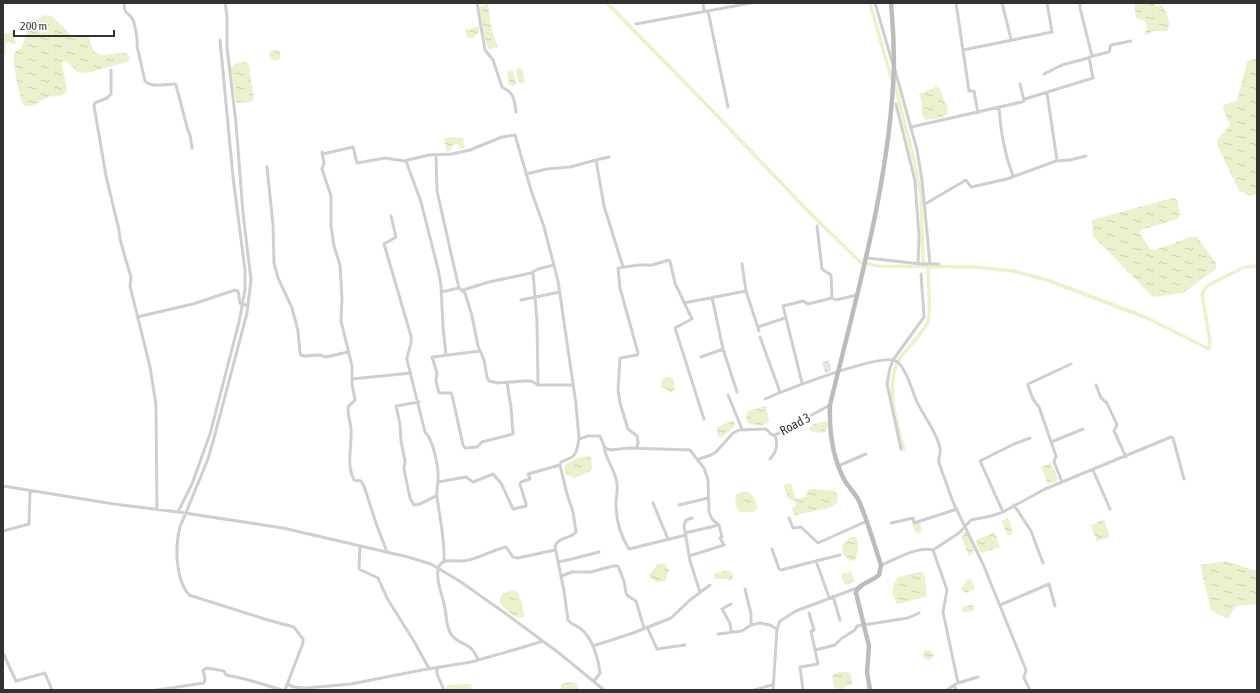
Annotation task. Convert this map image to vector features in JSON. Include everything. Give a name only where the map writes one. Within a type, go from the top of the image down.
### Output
[{"type":"street","points":[[124,3],[125,12],[133,19],[138,42],[137,46],[145,81],[149,84],[176,85],[190,135],[192,148]]},
{"type":"street","points":[[157,690],[204,683],[205,679],[203,670],[207,668],[224,671],[226,675],[284,690],[303,643],[303,639],[294,627],[189,595],[185,591],[181,580],[176,548],[177,537],[208,459],[214,438],[248,306],[251,280],[251,267],[243,213],[236,123],[227,47],[227,16],[225,3]]},
{"type":"street","points":[[477,3],[485,50],[493,60],[502,87],[508,90],[513,96],[516,112]]},
{"type":"street","points":[[702,3],[706,11],[728,107]]},
{"type":"street","points":[[636,24],[751,3]]},
{"type":"street","points":[[875,3],[911,127],[922,180],[929,264]]},
{"type":"street","points":[[773,690],[772,685],[776,660],[777,629],[780,621],[803,608],[859,588],[872,581],[879,575],[881,565],[867,521],[856,495],[845,481],[835,458],[831,438],[830,405],[866,259],[884,163],[892,92],[893,68],[891,3]]},
{"type":"street","points":[[956,3],[969,91],[974,91],[978,113]]},
{"type":"street","points":[[1002,3],[1011,40]]},
{"type":"street","points":[[963,50],[1052,32],[1048,3],[1052,3]]},
{"type":"street","points":[[911,127],[1000,108],[1093,78],[1080,3]]},
{"type":"street","points":[[178,512],[192,484],[210,434],[238,327],[245,290],[245,270],[233,177],[220,40]]},
{"type":"street","points":[[1044,74],[1062,65],[1109,52],[1111,45],[1131,41]]},
{"type":"street","points":[[111,70],[111,94],[107,98],[96,102],[94,106],[105,172],[120,230],[120,239],[131,277],[130,286],[150,367],[156,405],[157,510]]},
{"type":"street","points":[[1020,84],[1024,101]]},
{"type":"street","points":[[1047,93],[1057,160]]},
{"type":"street","points":[[896,104],[915,181],[920,264]]},
{"type":"street","points":[[1000,108],[1001,132],[1006,155],[1013,176]]},
{"type":"street","points":[[387,552],[364,486],[361,481],[354,480],[352,475],[349,450],[351,429],[348,406],[355,400],[352,370],[341,321],[342,298],[340,264],[334,246],[330,226],[331,196],[322,169],[324,163],[323,153],[353,148],[357,163],[385,158],[406,161],[429,155],[465,151],[513,134],[516,137],[526,174],[544,227],[560,292],[579,439],[577,452],[575,456],[561,462],[560,465],[528,474],[530,479],[520,482],[526,506],[515,509],[511,506],[501,483],[493,474],[473,482],[466,477],[438,482]]},
{"type":"street","points":[[436,155],[437,191],[459,288]]},
{"type":"street","points":[[925,204],[966,180],[971,187],[1006,179],[1057,160],[1070,160],[1086,156]]},
{"type":"street","points":[[526,174],[547,169],[570,167],[609,157]]},
{"type":"street","points":[[596,160],[604,206],[624,267]]},
{"type":"street","points":[[406,161],[424,210],[438,269],[446,355]]},
{"type":"street","points":[[267,167],[273,225],[274,264],[278,278],[292,308],[298,331],[300,353],[304,356],[320,355],[326,357],[348,352]]},
{"type":"street","points":[[391,216],[397,235],[384,244],[396,290],[411,336],[412,342],[407,356],[425,432],[428,435],[438,472],[437,496],[444,546],[444,562]]},
{"type":"street","points":[[817,226],[822,269],[831,275],[832,298]]},
{"type":"street","points":[[866,259],[920,264],[939,264]]},
{"type":"street","points":[[637,448],[638,436],[628,429],[620,403],[618,390],[620,358],[636,355],[638,353],[620,288],[617,269],[638,265],[652,265],[670,260],[675,282],[692,319],[675,328],[704,418]]},
{"type":"street","points":[[742,264],[746,290],[759,331]]},
{"type":"street","points":[[463,290],[554,265]]},
{"type":"street","points":[[533,272],[538,342],[538,385]]},
{"type":"street","points":[[901,449],[887,386],[890,368],[894,360],[924,317],[921,274]]},
{"type":"street","points":[[441,292],[459,288],[465,293],[489,381],[498,384],[531,381],[538,385],[573,385]]},
{"type":"street","points":[[137,318],[193,304],[235,290],[238,291],[240,303],[248,306]]},
{"type":"street","points":[[684,303],[746,290]]},
{"type":"street","points":[[521,300],[560,292]]},
{"type":"street","points":[[802,383],[783,306],[803,301],[808,304],[832,298],[836,300],[857,295]]},
{"type":"street","points":[[712,297],[723,350],[737,392]]},
{"type":"street","points":[[758,326],[785,318]]},
{"type":"street","points":[[760,337],[780,392]]},
{"type":"street","points":[[701,357],[723,350]]},
{"type":"street","points":[[480,351],[432,357],[436,372],[438,391],[441,394],[452,393],[463,445],[466,448],[477,447],[482,442],[513,434],[507,383]]},
{"type":"street","points":[[765,399],[802,383],[838,371],[878,361],[894,360],[900,365],[916,401],[936,437],[940,449],[938,463],[1000,605],[1026,670],[1024,678],[1030,690]]},
{"type":"street","points":[[1062,482],[1054,462],[1056,456],[1039,407],[1033,400],[1028,384],[1071,364]]},
{"type":"street","points":[[352,379],[411,373]]},
{"type":"street","points":[[1096,385],[1101,398],[1107,403],[1117,425],[1114,431],[1126,457]]},
{"type":"street","points":[[698,459],[716,452],[733,433],[742,429],[728,395]]},
{"type":"street","points":[[419,402],[396,406],[400,424],[400,441],[405,460],[405,474],[410,498],[414,504],[420,504],[437,496]]},
{"type":"street","name":"Road 3","points":[[742,429],[766,429],[772,435],[775,435],[830,405]]},
{"type":"street","points":[[1051,442],[1083,429]]},
{"type":"street","points":[[579,439],[597,435],[602,438],[606,459],[616,478],[616,516],[627,546],[631,549],[719,525]]},
{"type":"street","points":[[770,459],[776,452],[777,447],[775,435]]},
{"type":"street","points":[[1002,512],[980,461],[1030,438]]},
{"type":"street","points":[[881,565],[893,561],[905,554],[929,549],[933,550],[959,533],[973,519],[993,516],[1062,482],[1172,438],[1184,479]]},
{"type":"street","points":[[604,444],[605,448],[611,450],[637,448],[690,450],[698,459],[704,468],[708,480],[709,512],[712,519],[719,525],[722,537],[720,538],[724,545],[689,556]]},
{"type":"street","points":[[838,466],[866,454]]},
{"type":"street","points":[[560,465],[573,512],[576,532],[572,536],[559,540],[556,543],[555,550],[568,620],[570,624],[581,628],[593,646],[597,657],[600,673],[594,681]]},
{"type":"street","points":[[1093,470],[1110,510]]},
{"type":"street","points":[[3,486],[283,528],[419,560],[438,568],[488,600],[543,641],[604,690]]},
{"type":"street","points":[[3,531],[29,524],[30,490]]},
{"type":"street","points":[[679,505],[708,498]]},
{"type":"street","points":[[653,503],[668,539]]},
{"type":"street","points":[[1014,505],[1031,531],[1043,564]]},
{"type":"street","points":[[891,523],[913,518],[914,523],[957,509]]},
{"type":"street","points":[[692,518],[685,522],[686,534],[689,556],[700,592]]},
{"type":"street","points":[[789,518],[793,528],[801,527],[816,542],[820,543],[867,521]]},
{"type":"street","points":[[360,546],[359,569],[378,578],[387,598],[430,668]]},
{"type":"street","points":[[478,660],[474,650],[451,635],[448,629],[445,607],[437,574],[438,568],[444,562],[467,561],[506,548],[513,557],[518,558],[555,550]]},
{"type":"street","points":[[772,549],[779,569],[781,570],[840,555]]},
{"type":"street","points":[[933,550],[947,590],[943,612],[956,690]]},
{"type":"street","points":[[558,562],[599,552]]},
{"type":"street","points":[[816,561],[840,620]]},
{"type":"street","points":[[561,576],[572,572],[591,572],[616,565],[618,566],[628,596],[636,601],[646,628],[657,649],[685,645]]},
{"type":"street","points":[[1000,605],[1049,584],[1055,606]]},
{"type":"street","points":[[593,646],[633,633],[671,618],[678,610],[710,585]]},
{"type":"street","points":[[859,588],[856,590],[856,594],[869,646],[867,672],[870,690]]},
{"type":"street","points":[[745,589],[751,614],[751,625]]},
{"type":"street","points":[[730,604],[722,610],[730,622],[731,632]]},
{"type":"street","points":[[815,650],[835,645],[842,638],[856,630],[857,626],[908,618],[919,613]]},
{"type":"street","points":[[803,690],[800,666],[818,664],[811,631],[814,630],[809,614]]},
{"type":"street","points":[[718,634],[742,631],[751,625],[760,623],[770,625],[777,629]]},
{"type":"street","points":[[287,684],[294,687],[306,688],[346,684],[478,660],[543,641]]},
{"type":"street","points":[[3,653],[16,681],[45,673],[52,690]]},
{"type":"street","points":[[436,668],[444,690]]},
{"type":"street","points":[[947,690],[956,684],[978,678]]},
{"type":"street","points":[[346,684],[347,690]]},
{"type":"street","points":[[754,690],[772,685]]},
{"type":"shaded area","points":[[829,360],[831,371],[825,373],[822,362]]},
{"type":"water","points":[[1134,3],[1153,3],[1156,6],[1162,5],[1168,17],[1168,31],[1154,31],[1145,35],[1144,34],[1147,29],[1145,21],[1136,18]]},
{"type":"water","points":[[486,4],[488,5],[491,27],[497,45],[497,47],[489,50],[486,43],[479,7]]},
{"type":"water","points":[[44,15],[54,18],[71,35],[87,35],[95,52],[103,55],[125,53],[129,55],[130,59],[127,62],[87,73],[77,72],[69,63],[65,61],[63,62],[62,66],[67,89],[66,93],[45,98],[37,104],[28,107],[24,106],[20,96],[14,65],[14,55],[21,48],[35,21]]},
{"type":"water","points":[[480,26],[473,38],[467,38],[465,30]]},
{"type":"water","points":[[13,33],[16,43],[12,44],[10,42],[5,44],[6,54],[3,55],[3,34]]},
{"type":"water","points":[[275,49],[279,51],[281,55],[279,59],[275,61],[271,59],[269,55],[271,51]]},
{"type":"water","points":[[1257,59],[1257,194],[1248,196],[1239,191],[1217,145],[1217,140],[1230,125],[1223,109],[1224,105],[1236,101],[1247,62],[1249,60]]},
{"type":"water","points":[[245,61],[249,66],[254,99],[250,102],[236,103],[231,68],[234,64]]},
{"type":"water","points":[[518,68],[522,69],[525,82],[521,84],[518,82],[516,70]]},
{"type":"water","points":[[510,70],[513,71],[516,84],[513,86],[509,85],[507,72]]},
{"type":"water","points":[[936,86],[939,88],[947,105],[948,113],[940,118],[925,120],[922,115],[922,104],[919,94]]},
{"type":"water","points":[[452,137],[463,138],[465,148],[460,149],[459,145],[456,144],[452,146],[450,151],[447,152],[444,139]]},
{"type":"water","points":[[1172,198],[1177,200],[1180,214],[1177,219],[1144,229],[1139,232],[1150,249],[1155,250],[1190,237],[1197,237],[1216,263],[1216,269],[1183,293],[1153,297],[1093,236],[1092,220]]},
{"type":"water","points":[[666,377],[670,377],[674,380],[675,390],[673,392],[669,392],[665,388],[661,388],[661,381]]},
{"type":"water","points":[[766,406],[769,422],[759,425],[748,423],[746,418],[748,411]]},
{"type":"water","points":[[734,420],[733,428],[727,434],[719,437],[717,427]]},
{"type":"water","points":[[826,421],[828,424],[826,431],[818,433],[809,430],[809,427],[814,424]]},
{"type":"water","points":[[589,456],[591,458],[591,471],[575,478],[566,474],[564,467],[566,464],[577,458]]},
{"type":"water","points":[[1051,463],[1058,479],[1057,481],[1048,484],[1041,467]]},
{"type":"water","points":[[791,483],[795,497],[798,499],[805,496],[808,490],[814,489],[834,491],[838,495],[837,503],[821,510],[794,516],[792,509],[796,505],[795,501],[788,499],[784,486]]},
{"type":"water","points":[[741,492],[750,492],[756,502],[757,509],[753,512],[740,512],[735,501],[737,494]]},
{"type":"water","points":[[1008,517],[1013,533],[1008,536],[1002,521]]},
{"type":"water","points":[[1104,519],[1110,537],[1097,541],[1091,526]]},
{"type":"water","points":[[920,522],[922,532],[916,533],[912,525]]},
{"type":"water","points":[[966,531],[975,552],[969,556],[961,536]]},
{"type":"water","points":[[995,532],[1000,547],[982,553],[979,551],[976,540]]},
{"type":"water","points":[[850,537],[856,537],[858,543],[858,552],[855,561],[848,559],[842,553],[843,544]]},
{"type":"water","points":[[1226,561],[1257,571],[1257,604],[1236,606],[1228,619],[1211,610],[1200,565]]},
{"type":"water","points":[[665,564],[669,570],[665,581],[657,582],[649,577],[649,575],[657,565]]},
{"type":"water","points":[[728,570],[733,573],[732,580],[715,579],[714,574]]},
{"type":"water","points":[[851,572],[855,582],[845,585],[841,574]]},
{"type":"water","points":[[920,572],[924,573],[927,594],[925,597],[897,604],[893,590],[894,584],[898,577]]},
{"type":"water","points":[[971,579],[975,589],[967,593],[961,590],[967,580]]},
{"type":"water","points":[[515,590],[519,595],[521,602],[524,616],[522,618],[513,616],[500,603],[500,598],[503,593]]},
{"type":"water","points":[[973,604],[974,610],[963,613],[961,608]]},
{"type":"water","points":[[928,650],[933,655],[928,660],[923,655]]},
{"type":"water","points":[[840,672],[851,673],[852,684],[841,689],[834,688],[832,675]]},
{"type":"water","points":[[569,682],[577,683],[578,690],[561,690],[561,684]]},
{"type":"water","points":[[471,684],[472,690],[447,690],[447,686],[449,685]]},
{"type":"waterway","points":[[607,3],[805,208],[860,262],[878,266],[974,267],[1013,271],[1047,280],[1145,317],[1209,349],[1210,341],[1202,294],[1207,286],[1228,275],[1245,267],[1257,266]]},
{"type":"waterway","points":[[870,3],[891,77],[896,89],[914,160],[921,195],[923,266]]},
{"type":"waterway","points":[[904,450],[893,404],[893,379],[895,368],[900,358],[928,322],[928,267]]}]
